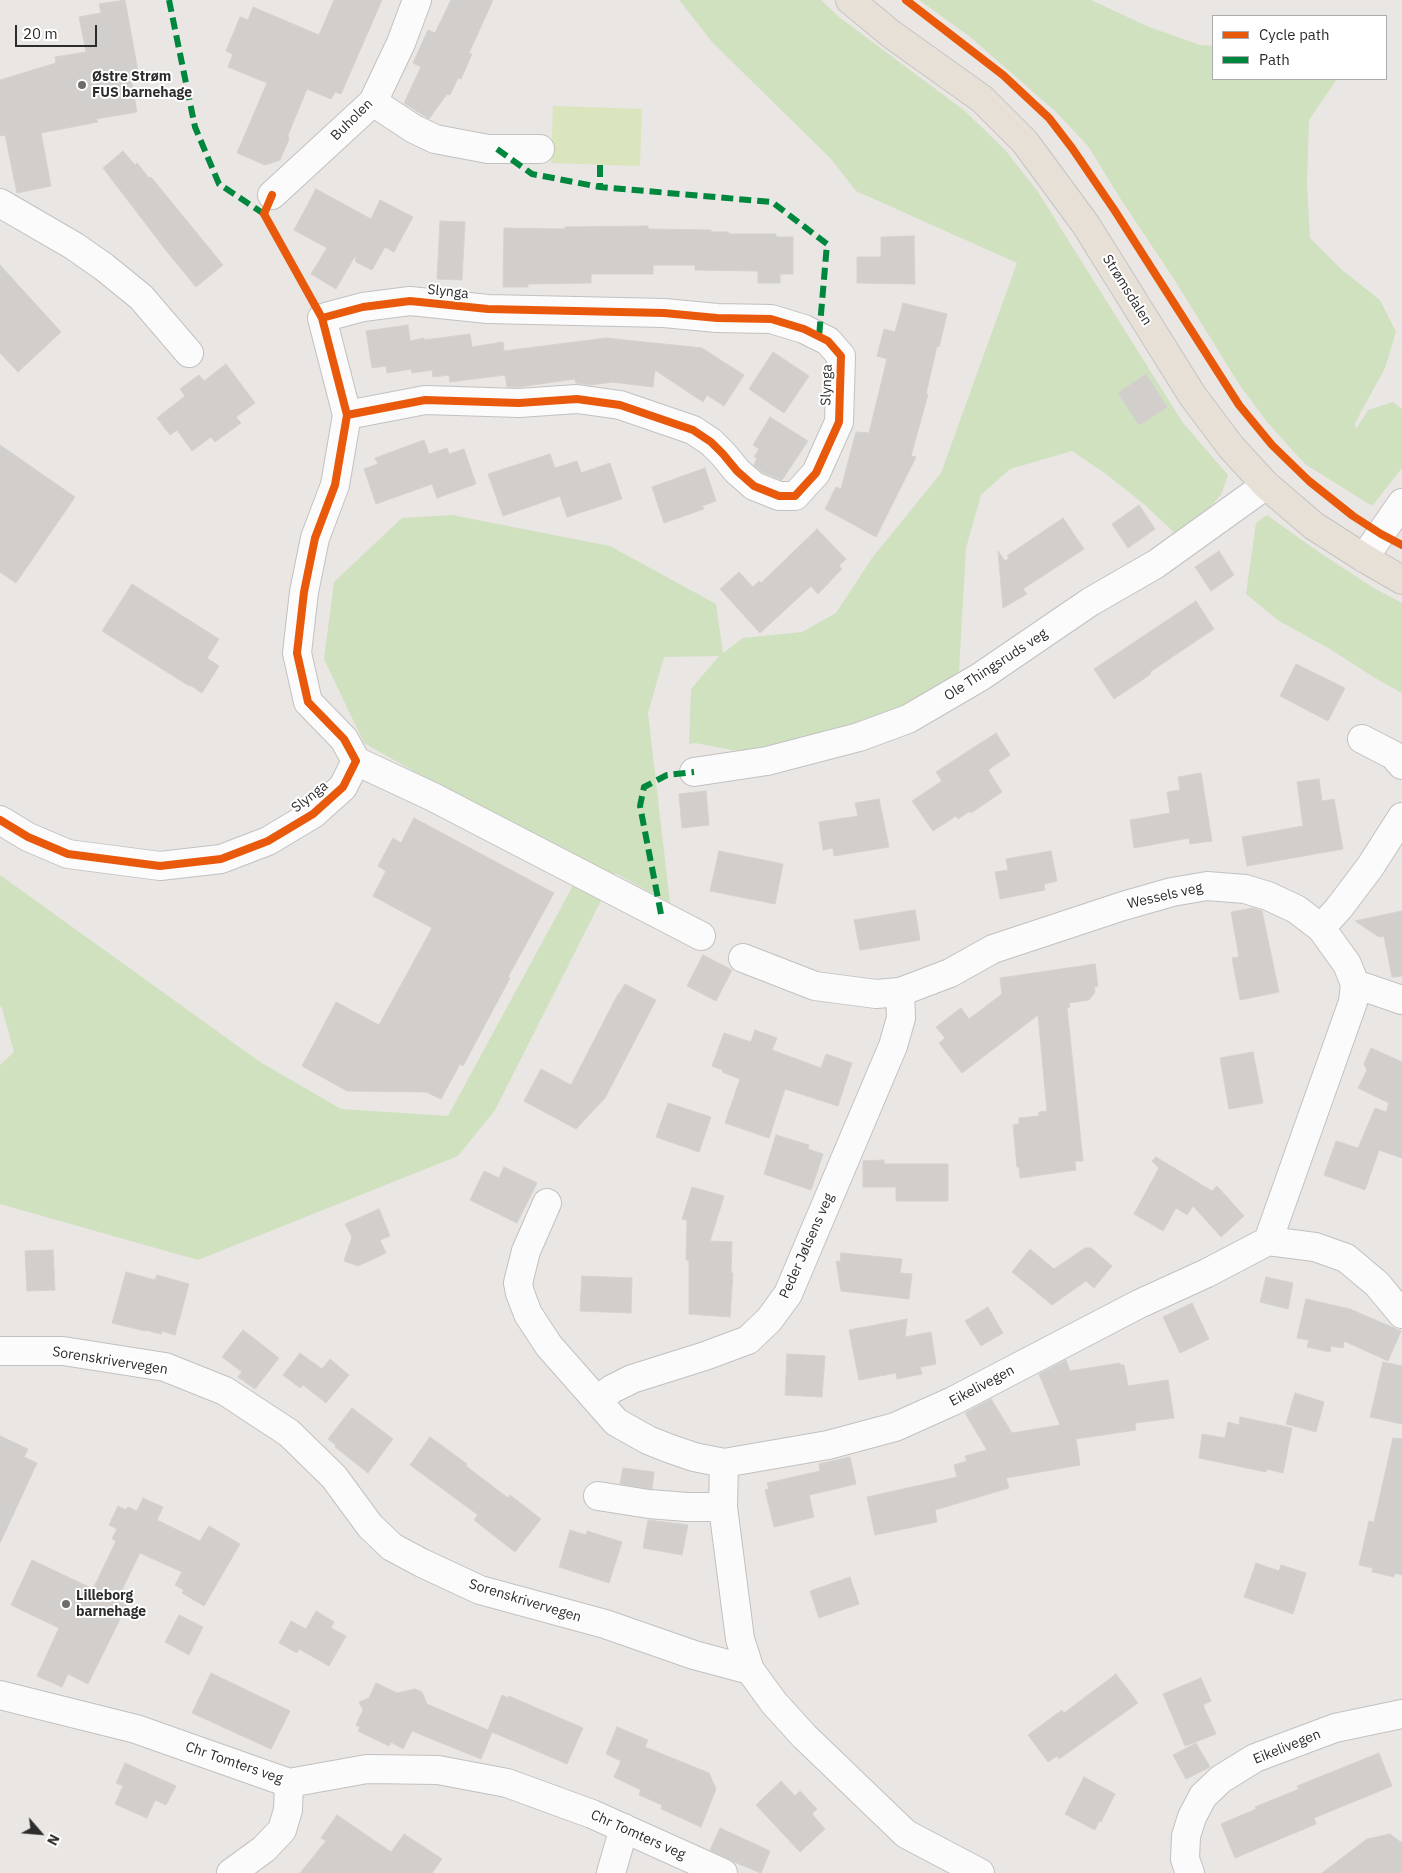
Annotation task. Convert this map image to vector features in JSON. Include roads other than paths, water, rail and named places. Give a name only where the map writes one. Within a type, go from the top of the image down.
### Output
[{"type":"main road","name":"Strømsdalen","points":[[850,0],[891,34],[982,99],[1025,142],[1086,225],[1197,402],[1231,448],[1266,485],[1314,526],[1402,580]]},
{"type":"street","name":"Buholen","points":[[272,195],[373,102],[401,43],[417,0]]},
{"type":"street","points":[[373,102],[414,129],[435,139],[488,149],[540,149]]},
{"type":"street","points":[[0,203],[74,246],[104,267],[141,297],[189,353]]},
{"type":"street","name":"Slynga","points":[[0,820],[28,837],[68,854],[160,866],[221,859],[268,841],[312,814],[343,787],[356,761],[344,739],[308,702],[297,653],[306,583],[315,538],[335,486],[347,415],[322,318],[363,307],[410,301],[488,309],[664,313],[717,318],[771,319],[804,329],[828,341],[841,356],[839,422],[816,473],[795,496],[779,496],[754,486],[737,471],[711,442],[693,430],[620,405],[577,399],[519,403],[425,400],[347,415]]},
{"type":"street","name":"Ole Thingsruds veg","points":[[694,772],[776,759],[858,737],[908,719],[980,677],[1090,602],[1156,564],[1266,485]]},
{"type":"street","points":[[1364,558],[1402,503]]},
{"type":"street","points":[[1362,739],[1392,755],[1402,765]]},
{"type":"street","points":[[356,761],[433,797],[701,936]]},
{"type":"street","points":[[1321,928],[1339,908],[1370,867],[1402,817]]},
{"type":"street","name":"Wessels veg","points":[[743,958],[815,986],[876,994],[900,992],[950,973],[1001,946],[1122,906],[1172,892],[1206,886],[1244,889],[1268,896],[1296,909],[1321,928],[1347,964],[1355,984]]},
{"type":"street","points":[[1402,1000],[1355,984],[1353,1002],[1346,1025],[1268,1242],[1315,1247],[1346,1258],[1377,1284],[1402,1314]]},
{"type":"street","name":"Peder Jølsens veg","points":[[597,1400],[612,1389],[632,1379],[706,1356],[748,1340],[769,1320],[788,1294],[893,1046],[901,1018],[900,992]]},
{"type":"street","points":[[547,1203],[526,1251],[518,1283],[528,1314],[549,1346],[597,1400],[605,1412],[616,1422],[635,1434],[694,1457],[724,1463],[723,1507],[740,1639],[750,1670],[774,1703],[804,1736],[906,1834],[980,1873]]},
{"type":"street","name":"Eikelivegen","points":[[724,1463],[828,1445],[895,1427],[953,1401],[1140,1304],[1268,1242]]},
{"type":"street","name":"Sorenskrivervegen","points":[[0,1351],[63,1351],[165,1367],[225,1391],[289,1433],[334,1477],[370,1526],[392,1547],[422,1564],[480,1590],[605,1624],[694,1655],[750,1670]]},
{"type":"street","points":[[598,1496],[687,1507],[723,1507]]},
{"type":"street","name":"Chr Tomters veg","points":[[0,1695],[136,1729],[289,1783],[367,1769],[438,1770],[507,1783],[592,1814],[723,1873]]},
{"type":"street","name":"Eikelivegen","points":[[1190,1873],[1185,1859],[1186,1836],[1192,1817],[1203,1796],[1221,1779],[1255,1758],[1335,1728],[1402,1714]]},
{"type":"street","points":[[231,1873],[264,1849],[282,1830],[288,1810],[289,1783]]},
{"type":"street","points":[[611,1873],[624,1828]]},
{"type":"place","name":"Østre Strøm FUS barnehage","points":[[82,85]]},
{"type":"place","name":"Lilleborg barnehage","points":[[66,1604]]}]
